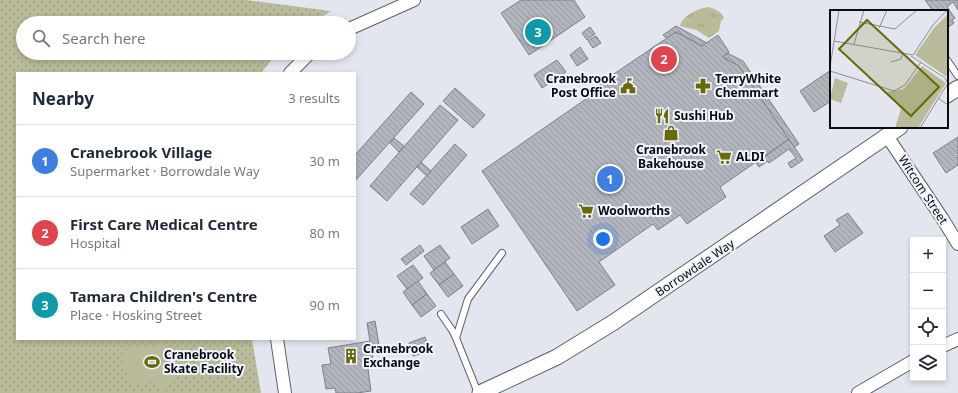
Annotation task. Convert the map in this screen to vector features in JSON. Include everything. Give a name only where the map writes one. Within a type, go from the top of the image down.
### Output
[{"type":"street","points":[[356,26],[414,0]]},
{"type":"street","points":[[291,72],[303,60]]},
{"type":"street","points":[[948,94],[958,88]]},
{"type":"street","name":"Borrowdale Way","points":[[479,393],[557,357],[614,322],[899,128]]},
{"type":"street","name":"Witcom Street","points":[[888,136],[958,244]]},
{"type":"street","points":[[945,345],[958,339]]},
{"type":"street","points":[[277,340],[285,393]]},
{"type":"street","points":[[858,393],[910,363]]},
{"type":"lane","points":[[948,61],[958,76]]},
{"type":"lane","points":[[456,338],[468,299],[502,253]]},
{"type":"lane","points":[[441,314],[456,338],[479,393]]},
{"type":"green space","points":[[0,0],[246,0],[331,11],[323,16],[16,16],[16,60],[271,60],[262,72],[16,72],[16,340],[252,340],[261,393],[0,393]]},
{"type":"green space","points":[[708,7],[719,12],[724,18],[721,21],[719,31],[709,38],[696,30],[680,26],[684,19],[691,13]]},
{"type":"green space","name":"Cranebrook Skate Facility","points":[[154,340],[164,340],[165,345],[179,357],[177,360],[182,364],[164,389],[153,381],[128,384],[123,350],[155,347]]},
{"type":"building","points":[[521,0],[574,0],[585,17],[529,55],[501,13]]},
{"type":"building","points":[[925,0],[958,0],[958,10],[953,2],[947,7],[955,18],[952,20],[954,23],[948,27],[948,10],[932,10]]},
{"type":"building","points":[[676,26],[707,43],[702,46],[676,32],[667,39],[663,35]]},
{"type":"building","points":[[590,27],[595,34],[587,40],[582,33]]},
{"type":"building","points":[[676,32],[702,46],[718,35],[729,52],[723,57],[739,66],[789,139],[720,187],[726,197],[687,224],[680,215],[658,230],[653,224],[599,262],[615,285],[577,311],[482,171],[596,92],[593,88]]},
{"type":"building","points":[[596,36],[601,43],[593,48],[588,41]]},
{"type":"building","points":[[580,47],[588,59],[577,66],[570,55]]},
{"type":"building","points":[[727,53],[743,61],[799,144],[794,147],[739,66],[723,57]]},
{"type":"building","points":[[557,60],[566,72],[542,88],[534,75]]},
{"type":"building","points":[[830,71],[830,102],[814,112],[800,91]]},
{"type":"building","points":[[455,88],[485,115],[473,128],[443,101]]},
{"type":"building","points":[[411,92],[424,104],[356,180],[356,154]]},
{"type":"building","points":[[440,105],[458,120],[387,201],[370,186]]},
{"type":"building","points":[[958,137],[958,165],[946,173],[933,153]]},
{"type":"building","points":[[394,138],[404,146],[399,152],[390,143]]},
{"type":"building","points":[[789,139],[803,160],[791,168],[788,163],[796,158],[789,149],[769,163],[768,161],[759,167],[756,163]]},
{"type":"building","points":[[455,144],[467,155],[423,205],[410,194]]},
{"type":"building","points":[[421,162],[431,171],[427,176],[417,167]]},
{"type":"building","points":[[488,209],[499,226],[472,244],[461,227]]},
{"type":"building","points":[[848,213],[863,233],[835,252],[824,236],[840,225],[836,220]]},
{"type":"building","points":[[420,245],[424,251],[406,265],[401,259]]},
{"type":"building","points":[[440,245],[450,258],[434,270],[424,256]]},
{"type":"building","points":[[445,262],[454,274],[439,285],[430,273]]},
{"type":"building","points":[[413,265],[423,278],[407,289],[397,276]]},
{"type":"building","points":[[454,274],[463,286],[448,297],[439,285]]},
{"type":"building","points":[[418,281],[427,294],[412,305],[403,292]]},
{"type":"building","points":[[427,294],[436,306],[421,317],[412,305]]},
{"type":"building","name":"Cranebrook Exchange","points":[[375,321],[379,345],[371,346],[374,367],[368,369],[371,391],[336,393],[335,388],[326,389],[322,365],[331,364],[328,348],[370,341],[367,323]]},
{"type":"building","points":[[425,337],[430,351],[413,356],[409,343]]},
{"type":"place","name":"Tamara Children's Centre","points":[[538,32]]},
{"type":"place","name":"First Care Medical Centre","points":[[664,59]]},
{"type":"place","name":"Cranebrook Post Office","points":[[628,86]]},
{"type":"place","name":"TerryWhite Chemmart","points":[[703,86]]},
{"type":"place","name":"Sushi Hub","points":[[662,116]]},
{"type":"place","name":"Cranebrook Bakehouse","points":[[671,133]]},
{"type":"place","name":"ALDI","points":[[724,157]]},
{"type":"place","name":"Cranebrook Village","points":[[610,179]]},
{"type":"place","name":"Woolworths","points":[[586,211]]},
{"type":"place","name":"Cranebrook Exchange","points":[[351,356]]},
{"type":"place","name":"Cranebrook Skate Facility","points":[[152,362]]}]
